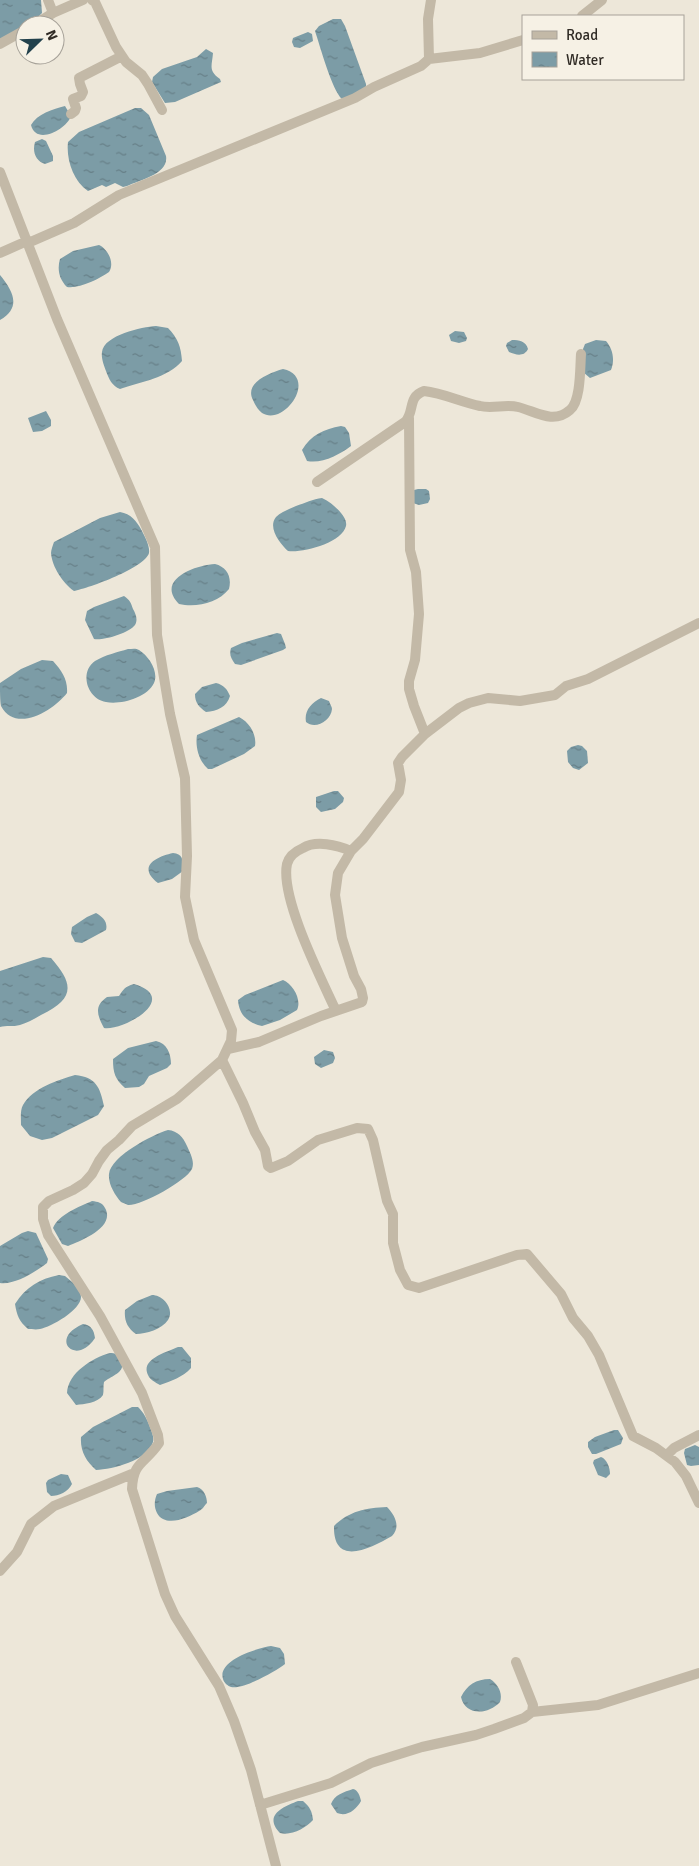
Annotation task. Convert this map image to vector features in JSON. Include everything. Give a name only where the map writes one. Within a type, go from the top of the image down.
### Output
[{"type":"street","points":[[48,0],[53,13]]},
{"type":"street","points":[[50,15],[83,0]]},
{"type":"street","points":[[92,0],[122,56],[126,62],[142,75],[162,110]]},
{"type":"street","points":[[429,59],[428,19],[431,0]]},
{"type":"street","points":[[583,15],[602,0]]},
{"type":"street","points":[[0,44],[15,36]]},
{"type":"street","points":[[0,254],[74,223],[119,195],[355,98],[374,87],[421,66],[429,59],[480,53],[522,40]]},
{"type":"street","points":[[71,114],[76,108],[73,99],[80,96],[83,92],[79,78],[122,56]]},
{"type":"street","points":[[0,172],[57,319],[155,547],[157,635],[170,714],[185,778],[187,856],[185,897],[194,940],[232,1030],[231,1041],[222,1060],[177,1099],[132,1126],[107,1150],[84,1183],[49,1201],[43,1207],[43,1219],[48,1235],[100,1316],[142,1393],[158,1435],[159,1443],[132,1474],[54,1506],[31,1524],[17,1552],[0,1571]]},
{"type":"street","points":[[425,734],[414,706],[409,681],[415,660],[419,614],[416,572],[410,550],[409,418],[412,399],[418,393],[424,391],[482,407],[500,405],[518,407],[544,417],[562,414],[569,411],[576,400],[581,354]]},
{"type":"street","points":[[317,482],[361,454],[409,418]]},
{"type":"street","points":[[228,1049],[259,1042],[321,1016],[362,1002],[363,998],[342,938],[336,895],[338,873],[350,851],[363,839],[399,792],[401,780],[398,763],[425,734],[459,708],[469,703],[488,698],[520,701],[555,695],[566,686],[588,679],[699,623]]},
{"type":"street","points":[[336,1012],[296,918],[288,893],[287,862],[294,852],[308,845],[326,844],[342,847],[350,851]]},
{"type":"street","points":[[222,1060],[244,1103],[254,1132],[265,1150],[270,1168],[288,1161],[318,1140],[357,1128],[368,1129],[374,1140],[387,1201],[393,1214],[393,1243],[400,1270],[408,1284],[419,1288],[517,1255],[527,1254],[558,1288],[573,1318],[588,1336],[599,1355],[633,1436],[667,1455],[686,1476],[699,1503]]},
{"type":"street","points":[[667,1455],[674,1448],[699,1434]]},
{"type":"street","points":[[132,1474],[132,1489],[164,1594],[175,1616],[218,1686],[234,1721],[251,1770],[276,1866]]},
{"type":"street","points":[[516,1662],[533,1705],[532,1712]]},
{"type":"street","points":[[260,1805],[331,1782],[372,1763],[422,1747],[494,1729],[524,1718],[532,1712],[598,1705],[699,1673]]},
{"type":"water","points":[[0,0],[41,0],[42,13],[40,15],[15,15],[15,32],[0,40]]},
{"type":"water","points":[[333,19],[341,19],[345,26],[366,84],[366,90],[342,99],[330,77],[315,31],[319,26]]},
{"type":"water","points":[[308,32],[312,34],[313,41],[300,48],[294,47],[293,38]]},
{"type":"water","points":[[206,49],[213,53],[212,71],[221,82],[175,102],[165,103],[152,82],[153,77],[162,69],[197,57]]},
{"type":"water","points":[[65,106],[71,116],[64,126],[45,135],[34,131],[31,125],[37,118],[51,110]]},
{"type":"water","points":[[135,108],[141,108],[149,115],[166,156],[166,162],[152,176],[127,186],[123,187],[115,183],[106,187],[102,185],[88,191],[78,182],[69,162],[68,142],[79,132]]},
{"type":"water","points":[[42,139],[46,141],[53,156],[53,161],[45,164],[34,153],[35,142]]},
{"type":"water","points":[[99,245],[110,257],[111,268],[109,272],[83,285],[67,287],[59,274],[60,259],[73,251]]},
{"type":"water","points":[[0,275],[12,293],[13,304],[7,315],[0,320]]},
{"type":"water","points":[[156,326],[168,328],[177,339],[182,361],[169,372],[162,375],[145,382],[120,389],[117,388],[110,379],[102,359],[104,346],[124,333]]},
{"type":"water","points":[[455,331],[464,332],[467,338],[466,341],[459,343],[451,341],[449,335]]},
{"type":"water","points":[[512,340],[524,343],[528,349],[526,352],[520,355],[509,352],[506,346]]},
{"type":"water","points":[[596,340],[606,341],[613,355],[613,362],[611,370],[590,378],[583,372],[583,349],[585,344]]},
{"type":"water","points":[[283,369],[293,374],[298,381],[298,390],[294,399],[280,413],[271,415],[262,413],[253,400],[252,389],[265,376]]},
{"type":"water","points":[[46,411],[51,420],[51,426],[42,431],[33,432],[28,418]]},
{"type":"water","points":[[341,426],[345,427],[349,433],[351,446],[330,458],[313,462],[307,461],[302,450],[309,440],[324,431]]},
{"type":"water","points":[[414,490],[429,491],[430,499],[428,503],[419,505],[413,503]]},
{"type":"water","points":[[322,498],[334,506],[346,521],[343,532],[321,546],[288,551],[279,541],[274,531],[273,526],[276,517],[296,506]]},
{"type":"water","points":[[120,512],[133,518],[138,524],[149,547],[149,553],[138,565],[127,571],[103,582],[74,591],[62,579],[53,564],[51,553],[54,542],[100,518]]},
{"type":"water","points":[[215,564],[223,567],[228,573],[230,580],[229,589],[213,601],[199,605],[179,604],[173,595],[172,588],[180,575],[198,567]]},
{"type":"water","points":[[124,596],[130,602],[135,613],[135,625],[116,636],[94,639],[85,620],[87,611]]},
{"type":"water","points":[[277,633],[281,634],[286,648],[241,665],[235,664],[230,653],[231,648]]},
{"type":"water","points":[[128,649],[138,649],[149,660],[154,669],[154,683],[146,693],[133,699],[112,703],[99,700],[90,691],[87,684],[87,672],[90,666],[103,657]]},
{"type":"water","points":[[42,660],[53,661],[59,668],[64,676],[67,693],[53,706],[35,716],[25,719],[16,718],[8,714],[1,706],[0,683],[21,669]]},
{"type":"water","points":[[216,683],[228,691],[229,700],[221,708],[206,712],[198,704],[195,694],[202,687]]},
{"type":"water","points":[[321,698],[329,701],[332,708],[329,717],[318,725],[306,722],[307,711],[314,702]]},
{"type":"water","points":[[239,717],[252,729],[255,737],[255,746],[244,754],[212,769],[208,769],[198,754],[197,735]]},
{"type":"water","points":[[578,745],[587,751],[588,763],[579,770],[573,768],[568,762],[567,751],[571,747]]},
{"type":"water","points":[[338,791],[344,798],[343,802],[335,809],[321,812],[316,807],[316,797]]},
{"type":"water","points":[[173,853],[181,857],[183,871],[172,879],[158,883],[149,872],[151,864],[160,857]]},
{"type":"water","points":[[96,913],[104,920],[106,930],[82,943],[75,942],[71,934],[72,927]]},
{"type":"water","points":[[43,957],[51,958],[64,976],[67,984],[65,997],[52,1009],[28,1022],[17,1026],[0,1027],[0,971]]},
{"type":"water","points":[[283,980],[296,993],[297,1010],[280,1020],[262,1026],[252,1023],[245,1018],[240,1010],[238,1000],[245,995]]},
{"type":"water","points":[[134,984],[147,990],[152,997],[150,1005],[135,1019],[113,1028],[104,1028],[98,1015],[100,1004],[107,997],[119,996],[128,986]]},
{"type":"water","points":[[156,1041],[163,1044],[168,1050],[171,1064],[167,1068],[149,1076],[144,1084],[139,1087],[125,1088],[115,1075],[113,1059],[128,1048]]},
{"type":"water","points":[[324,1050],[333,1052],[335,1058],[333,1063],[321,1068],[315,1064],[314,1057]]},
{"type":"water","points":[[75,1075],[88,1078],[99,1088],[104,1106],[98,1115],[52,1138],[42,1140],[30,1136],[21,1125],[21,1112],[27,1099],[39,1089]]},
{"type":"water","points":[[168,1130],[177,1133],[184,1140],[192,1157],[192,1169],[173,1186],[152,1197],[128,1205],[121,1202],[114,1193],[110,1182],[109,1174],[111,1167],[124,1153],[133,1147],[152,1136]]},
{"type":"water","points":[[92,1201],[100,1203],[105,1208],[107,1215],[102,1227],[81,1241],[68,1246],[62,1244],[53,1228],[56,1223],[70,1212]]},
{"type":"water","points":[[28,1231],[36,1233],[48,1259],[47,1263],[18,1280],[0,1283],[0,1246]]},
{"type":"water","points":[[59,1275],[65,1276],[78,1288],[81,1294],[80,1302],[65,1317],[51,1325],[45,1328],[28,1329],[19,1318],[15,1304],[34,1285]]},
{"type":"water","points":[[152,1295],[160,1297],[167,1303],[170,1316],[158,1328],[136,1334],[127,1324],[125,1310],[137,1301]]},
{"type":"water","points":[[83,1324],[92,1328],[95,1338],[88,1346],[80,1350],[69,1348],[66,1343],[67,1337],[73,1330]]},
{"type":"water","points":[[178,1347],[182,1347],[191,1358],[191,1368],[181,1376],[160,1385],[151,1380],[147,1369],[151,1360]]},
{"type":"water","points":[[110,1353],[116,1354],[120,1359],[122,1363],[121,1370],[104,1382],[101,1398],[91,1403],[76,1405],[67,1393],[72,1379],[82,1367]]},
{"type":"water","points":[[132,1407],[138,1407],[149,1424],[153,1438],[150,1449],[129,1463],[96,1470],[84,1455],[81,1437],[93,1427]]},
{"type":"water","points":[[618,1430],[623,1438],[621,1444],[592,1454],[588,1447],[588,1442],[595,1437]]},
{"type":"water","points":[[695,1445],[699,1447],[699,1465],[687,1465],[685,1449]]},
{"type":"water","points":[[601,1457],[609,1469],[610,1474],[606,1478],[598,1475],[593,1463],[594,1460]]},
{"type":"water","points":[[61,1474],[68,1475],[72,1484],[63,1493],[51,1496],[47,1492],[46,1483],[48,1480]]},
{"type":"water","points":[[197,1487],[203,1491],[207,1501],[200,1510],[183,1519],[171,1521],[161,1518],[157,1513],[155,1499],[157,1494]]},
{"type":"water","points":[[387,1507],[396,1521],[396,1529],[392,1536],[374,1545],[355,1551],[346,1551],[340,1547],[335,1539],[334,1526],[358,1511]]},
{"type":"water","points":[[271,1646],[280,1648],[284,1654],[285,1664],[243,1686],[231,1687],[225,1683],[223,1672],[232,1661],[249,1652]]},
{"type":"water","points":[[490,1679],[499,1689],[501,1695],[500,1702],[489,1709],[478,1712],[467,1708],[461,1697],[466,1689],[476,1682]]},
{"type":"water","points":[[353,1789],[359,1795],[361,1801],[359,1804],[348,1813],[337,1813],[331,1804],[334,1798]]},
{"type":"water","points":[[298,1801],[303,1801],[307,1805],[313,1820],[298,1831],[280,1833],[275,1827],[274,1817],[281,1809]]}]
